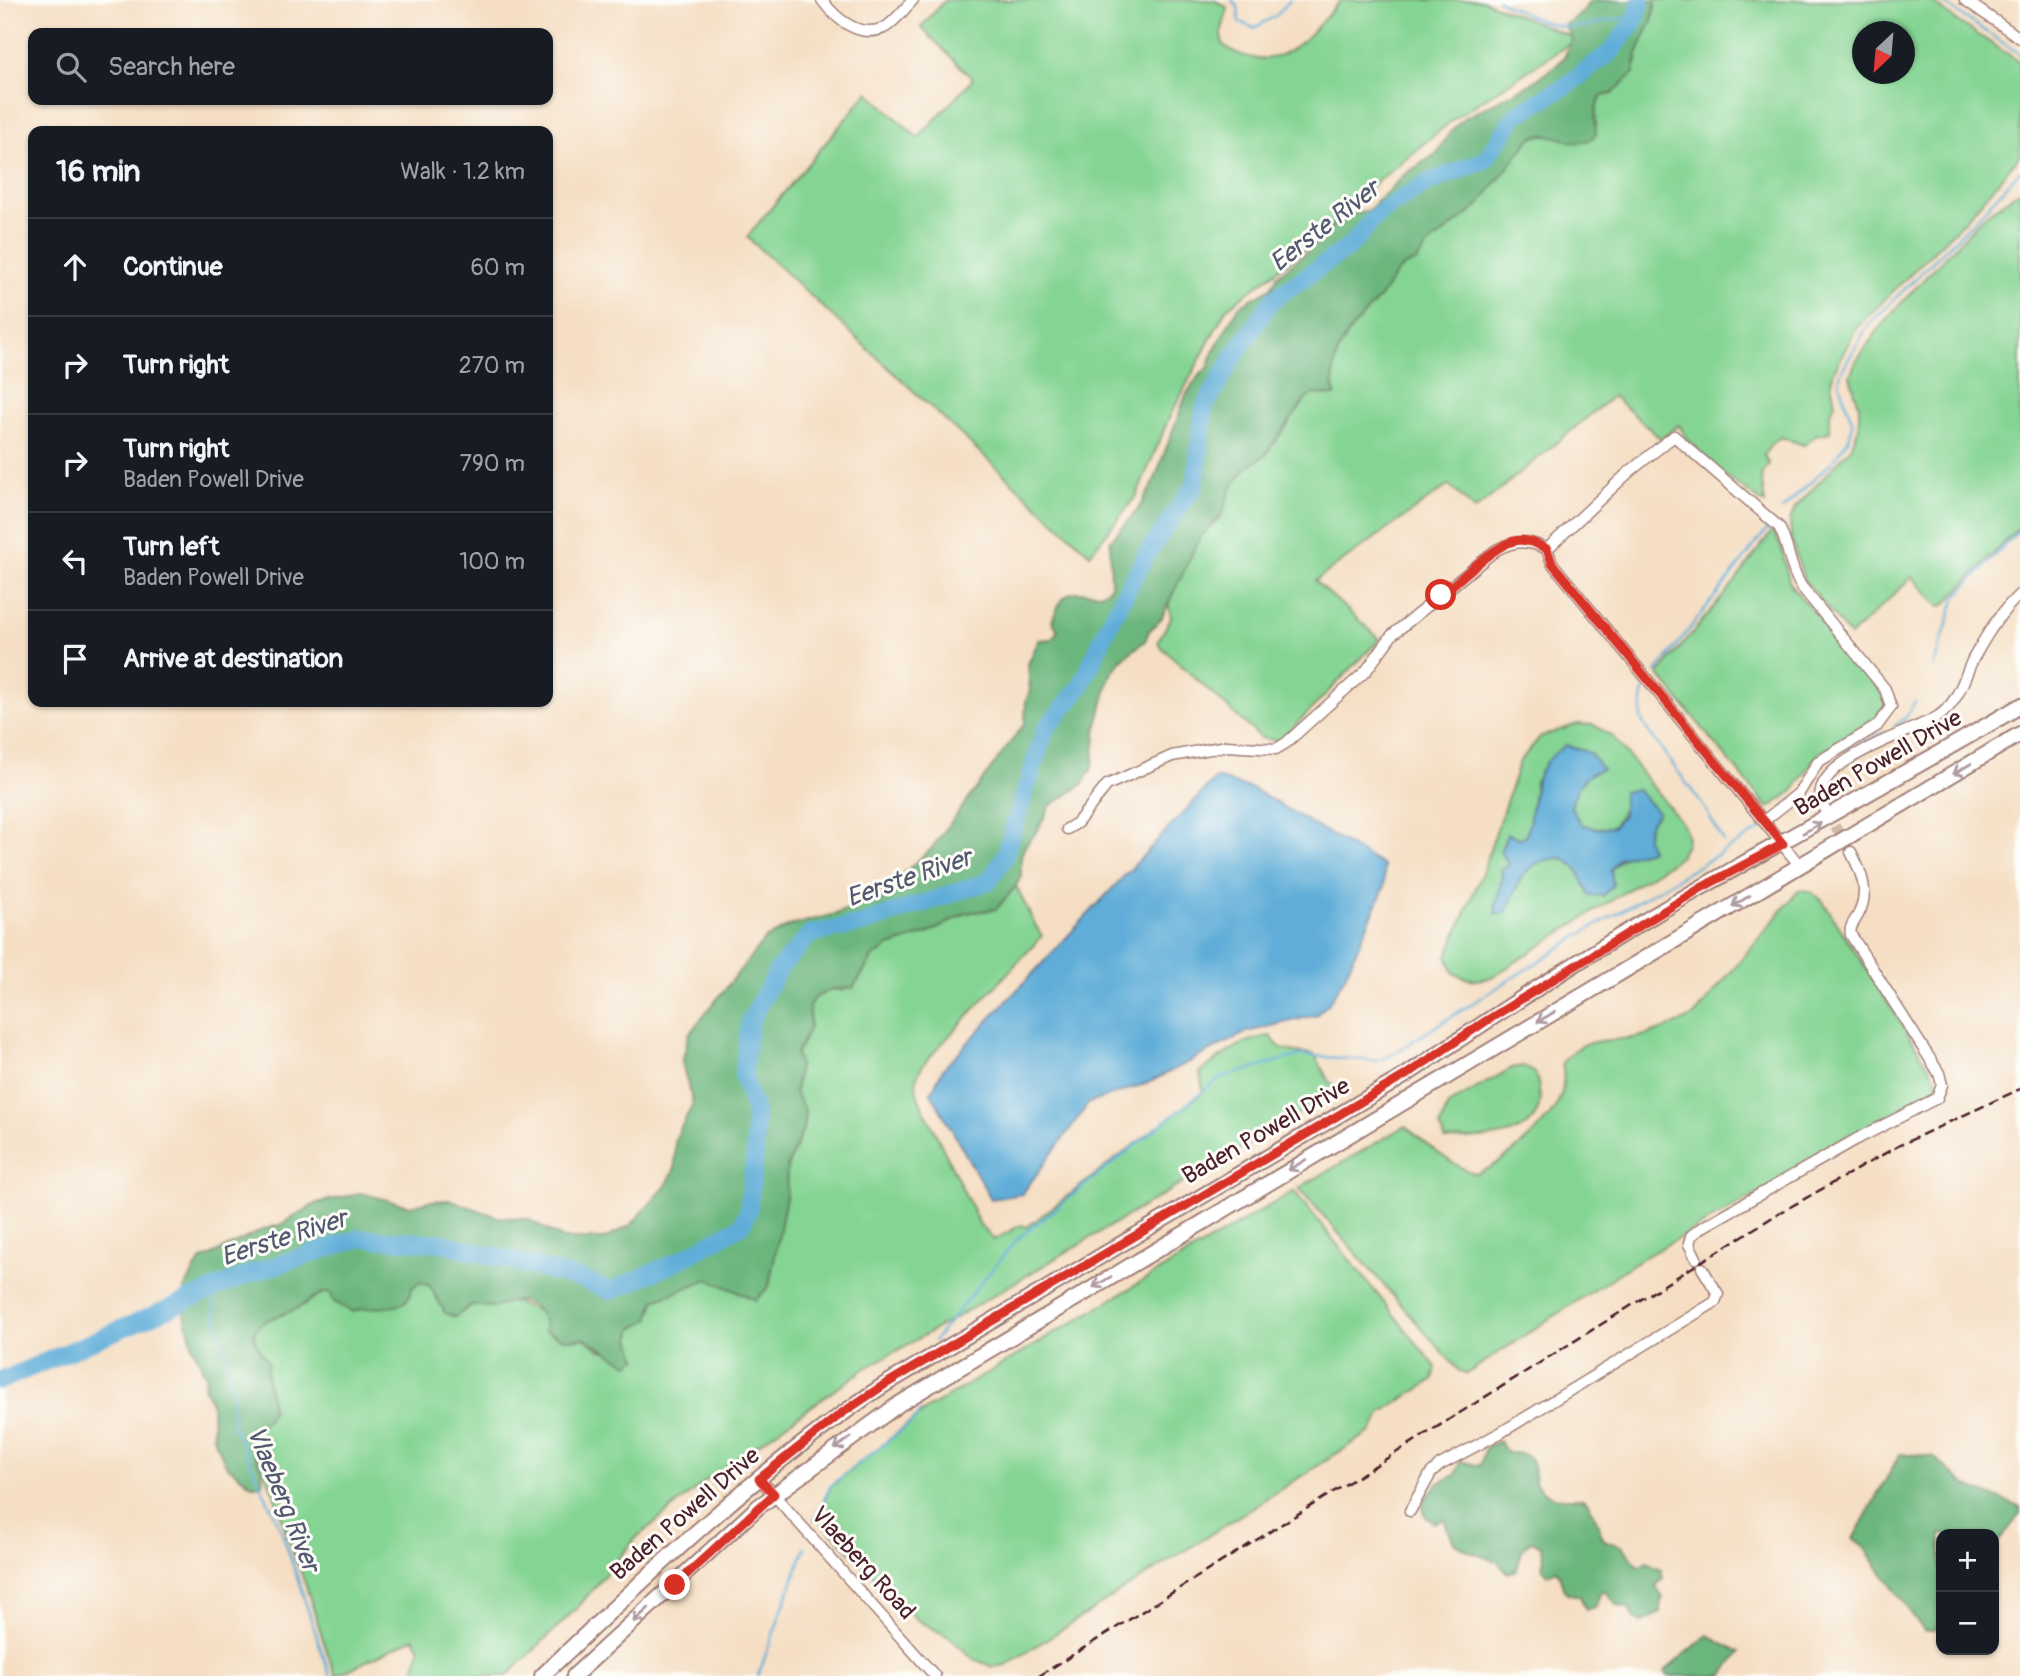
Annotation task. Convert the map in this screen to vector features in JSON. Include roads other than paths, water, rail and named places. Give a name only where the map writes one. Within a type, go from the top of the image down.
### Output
[{"type":"main road","name":"Baden Powell Drive","points":[[542,1676],[667,1559],[759,1479],[820,1429],[884,1385],[1395,1082],[1486,1021],[1701,888],[1783,844],[2020,706]]},
{"type":"main road","name":"Baden Powell Drive","points":[[574,1676],[774,1494],[911,1397],[2020,734]]},
{"type":"street","points":[[822,0],[839,20],[869,30],[885,27],[913,0]]},
{"type":"street","points":[[1965,0],[2020,38]]},
{"type":"street","points":[[1547,549],[1669,437],[1678,437],[1779,527],[1786,541],[1793,573],[1801,586],[1885,689],[1891,707],[1887,716],[1877,726],[1818,762],[1798,793],[1765,820]]},
{"type":"street","points":[[1068,829],[1107,785],[1172,756],[1226,746],[1276,749],[1304,728],[1366,671],[1392,635],[1496,550],[1515,541],[1533,542],[1547,549],[1552,563],[1801,867]]},
{"type":"street","points":[[1825,809],[1820,801],[1821,789],[1831,772],[1850,758],[1937,717],[1950,707],[1992,628],[2020,594]]},
{"type":"street","points":[[1887,716],[1890,726],[1888,740]]},
{"type":"street","points":[[1696,1258],[1689,1244],[1691,1236],[1701,1228],[1855,1140],[1937,1098],[1942,1085],[1939,1073],[1851,935],[1850,928],[1864,899],[1864,878],[1851,852]]},
{"type":"street","points":[[1410,1511],[1431,1473],[1440,1465],[1500,1433],[1715,1302],[1718,1294],[1702,1268]]},
{"type":"street","name":"Vlaeberg Road","points":[[759,1479],[935,1676]]},
{"type":"water","points":[[1566,745],[1590,753],[1602,769],[1584,779],[1575,794],[1571,808],[1581,824],[1596,829],[1613,827],[1623,815],[1623,792],[1637,789],[1658,813],[1647,830],[1651,850],[1619,858],[1611,870],[1613,885],[1603,896],[1589,895],[1578,870],[1563,858],[1539,862],[1531,867],[1520,881],[1506,913],[1496,914],[1501,870],[1509,865],[1500,852],[1507,834],[1519,838],[1526,836],[1539,774],[1554,754]]},
{"type":"water","points":[[1216,778],[1253,789],[1384,866],[1384,888],[1345,976],[1329,1003],[1316,1015],[1247,1032],[1150,1082],[1089,1103],[1022,1194],[991,1199],[931,1093],[943,1069]]},
{"type":"waterway","points":[[1232,0],[1238,7],[1239,22],[1254,28],[1277,15],[1290,0]]},
{"type":"waterway","points":[[1498,0],[1536,19],[1567,27],[1637,17]]},
{"type":"waterway","name":"Eerste River","points":[[0,1381],[249,1274],[360,1238],[443,1243],[581,1279],[611,1291],[676,1262],[741,1226],[748,1212],[755,1153],[755,1113],[743,1075],[750,1021],[778,970],[810,934],[862,924],[989,881],[1004,858],[1045,730],[1081,686],[1110,622],[1146,555],[1195,485],[1204,408],[1236,353],[1273,299],[1349,247],[1379,213],[1425,184],[1485,160],[1516,115],[1567,85],[1612,51],[1637,17],[1641,0]]},
{"type":"waterway","points":[[1938,0],[2020,54]]},
{"type":"waterway","points":[[1782,510],[1833,461],[1849,438],[1853,424],[1839,383],[1841,372],[1868,325],[1971,224],[2020,171]]},
{"type":"waterway","points":[[1656,672],[1769,527]]},
{"type":"waterway","points":[[1933,667],[1956,597],[2020,529]]},
{"type":"waterway","points":[[1643,690],[1641,718],[1646,728],[1704,807],[1724,842]]},
{"type":"waterway","points":[[1894,727],[1906,717],[1915,701]]},
{"type":"waterway","points":[[1845,751],[1885,732]]},
{"type":"waterway","points":[[1776,820],[1802,802],[1816,774]]},
{"type":"waterway","points":[[934,1341],[1016,1240],[1220,1078],[1300,1055],[1376,1061],[1388,1057],[1580,935],[1762,829]]},
{"type":"waterway","name":"Vlaeberg River","points":[[213,1290],[217,1329],[226,1353],[232,1393],[233,1425],[281,1529],[330,1676]]},
{"type":"waterway","points":[[814,1520],[831,1485],[916,1419],[920,1412]]},
{"type":"waterway","points":[[758,1676],[805,1547]]},
{"type":"tunnel","points":[[1827,813],[1851,852]]},
{"type":"railway","points":[[1039,1676],[1776,1215],[1898,1146],[2020,1089]]}]
